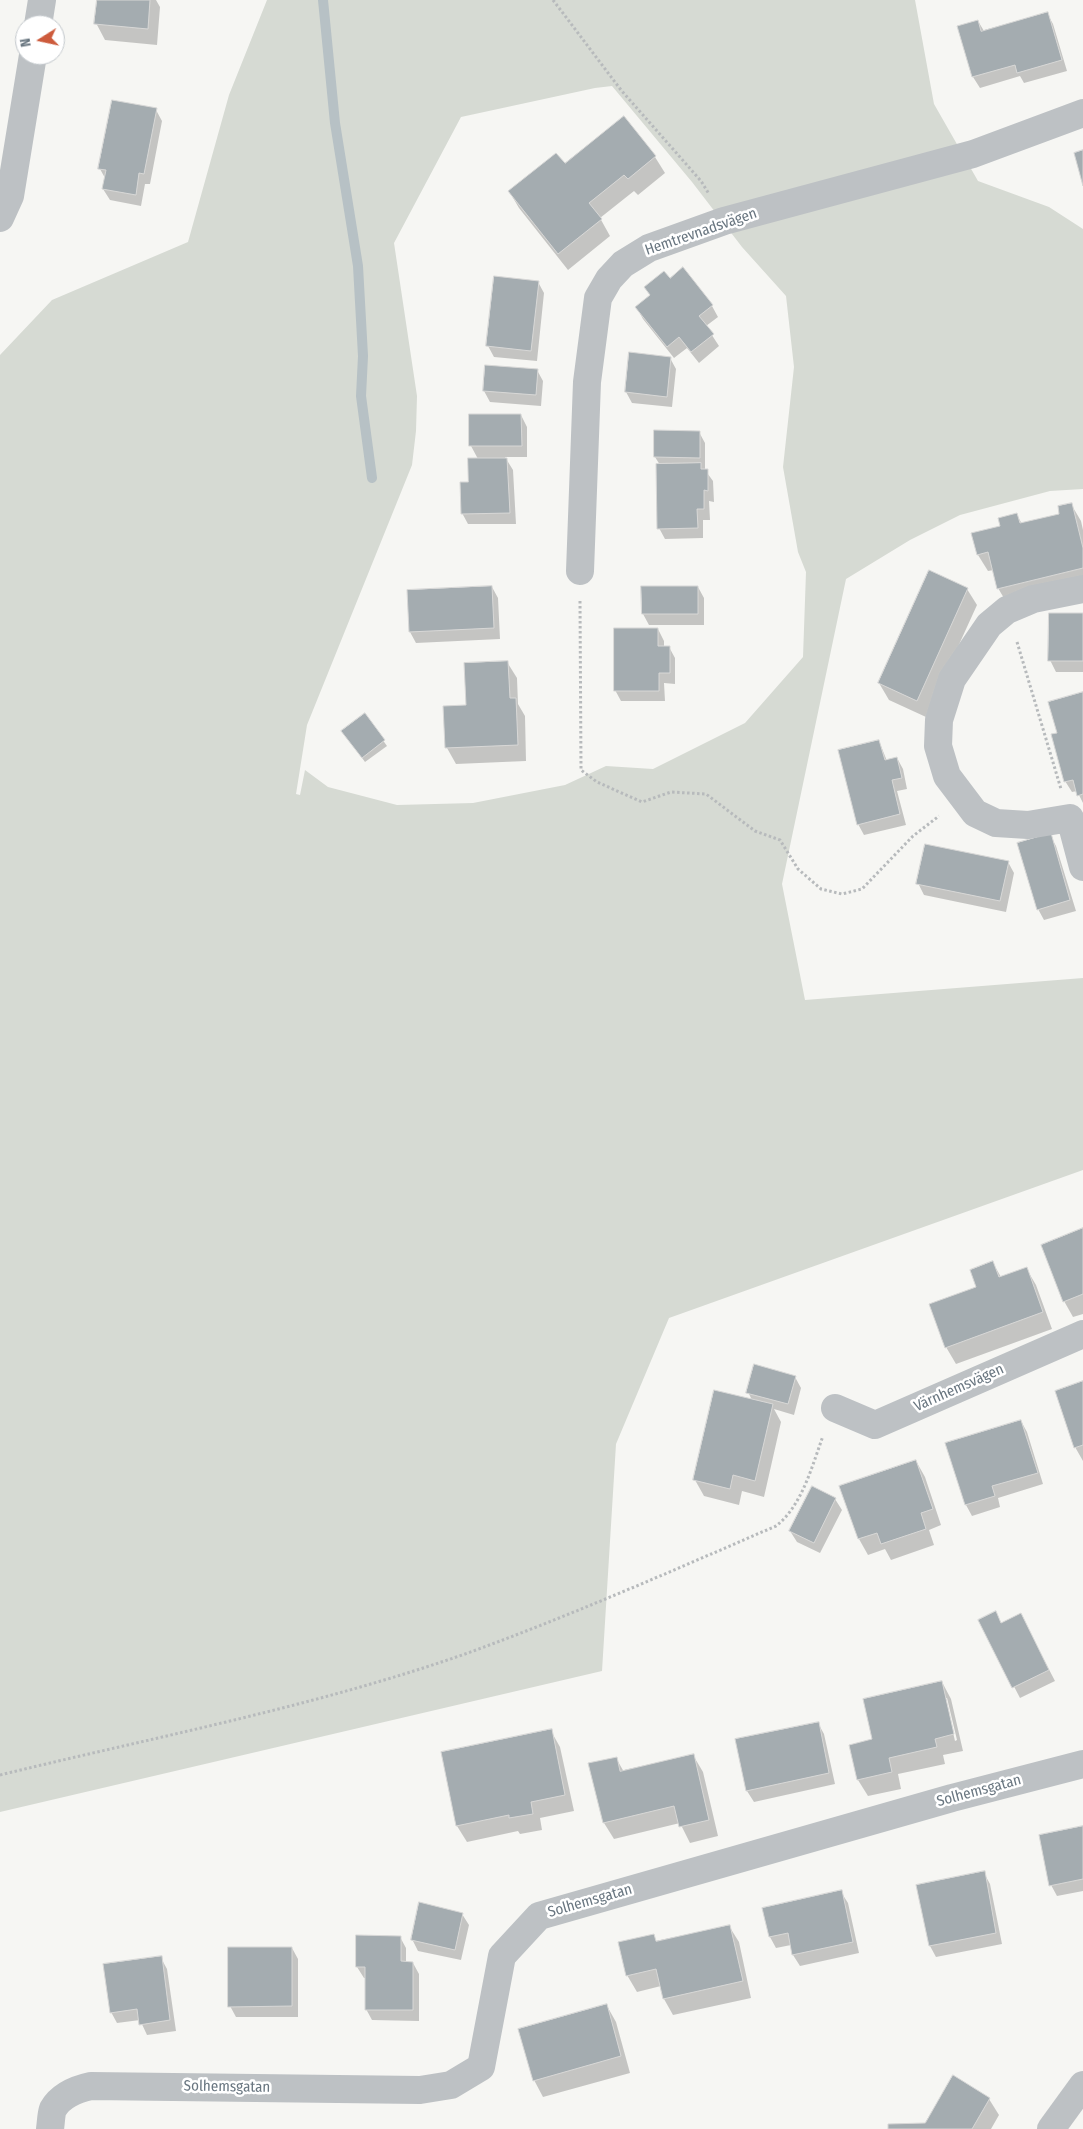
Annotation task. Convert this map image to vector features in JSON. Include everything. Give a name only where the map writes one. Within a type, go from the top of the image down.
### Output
[{"type":"street","points":[[40,15],[42,0]]},
{"type":"street","points":[[0,218],[10,196],[31,65]]},
{"type":"street","name":"Hemtrevnadsvägen","points":[[580,571],[587,382],[598,298],[609,279],[624,264],[649,248],[724,221],[973,154],[1083,113]]},
{"type":"street","points":[[1083,589],[1033,599],[1007,610],[989,625],[952,679],[939,720],[938,746],[947,776],[975,813],[996,822],[1028,824],[1077,817],[1083,866]]},
{"type":"street","name":"Värnhemsvägen","points":[[834,1408],[875,1425],[1083,1334]]},
{"type":"street","name":"Solhemsgatan","points":[[51,2119],[65,2096],[78,2089],[91,2086],[420,2090],[451,2085],[481,2067],[502,1956],[539,1916],[952,1798],[1083,1764]]},
{"type":"street","points":[[1051,2129],[1083,2085]]},
{"type":"path","points":[[553,0],[621,90],[701,181],[724,221]]},
{"type":"path","points":[[580,571],[581,770],[597,782],[642,802],[671,792],[706,794],[755,831],[780,840],[798,869],[821,889],[842,894],[862,889],[913,836],[962,798]]},
{"type":"path","points":[[1007,610],[1077,817]]},
{"type":"path","points":[[0,1775],[228,1723],[371,1683],[464,1654],[776,1526],[787,1518],[797,1500],[834,1408]]},
{"type":"shaded area","points":[[267,0],[915,0],[934,104],[978,181],[1049,207],[1083,229],[1083,489],[1050,491],[960,515],[910,540],[846,579],[782,884],[805,1000],[1083,978],[1083,1170],[669,1318],[616,1444],[602,1671],[0,1812],[0,355],[52,300],[188,242],[229,95]],"holes":[[[612,86],[692,182],[742,247],[786,296],[794,367],[783,467],[798,552],[806,572],[803,657],[745,723],[653,769],[606,766],[565,785],[473,803],[397,805],[328,787],[305,770],[300,795],[296,794],[307,725],[412,465],[416,431],[417,396],[394,243],[461,117]]]},
{"type":"building","points":[[97,0],[150,0],[148,29],[94,24]]},
{"type":"building","points":[[1048,12],[1062,60],[1017,73],[1015,65],[972,77],[957,26],[978,20],[981,31]]},
{"type":"building","points":[[112,100],[157,108],[144,174],[139,173],[136,195],[102,189],[106,170],[98,169]]},
{"type":"building","points":[[624,116],[656,156],[628,179],[624,175],[589,203],[602,219],[558,254],[508,191],[556,153],[565,163]]},
{"type":"building","points":[[1083,150],[1083,186],[1074,153]]},
{"type":"building","points":[[683,267],[713,305],[699,316],[714,334],[691,352],[679,337],[667,347],[635,307],[650,295],[644,287],[664,271],[670,278]]},
{"type":"building","points":[[494,276],[539,281],[531,351],[486,346]]},
{"type":"building","points":[[629,352],[671,357],[667,397],[625,392]]},
{"type":"building","points":[[485,365],[538,369],[536,395],[483,391]]},
{"type":"building","points":[[469,414],[521,414],[522,446],[469,446]]},
{"type":"building","points":[[654,430],[700,431],[700,458],[654,457]]},
{"type":"building","points":[[468,458],[507,458],[510,513],[461,514],[460,482],[468,482]]},
{"type":"building","points":[[701,463],[701,469],[708,469],[708,491],[704,490],[704,509],[697,509],[698,528],[657,529],[656,464]]},
{"type":"building","points":[[1072,503],[1083,548],[1083,568],[997,589],[988,552],[977,555],[971,533],[1000,526],[998,518],[1017,513],[1020,523],[1059,514],[1058,506]]},
{"type":"building","points":[[929,570],[968,588],[917,701],[878,683]]},
{"type":"building","points":[[492,586],[494,628],[409,632],[407,590]]},
{"type":"building","points":[[641,586],[698,586],[698,614],[642,614]]},
{"type":"building","points":[[1049,613],[1083,613],[1083,661],[1048,661]]},
{"type":"building","points":[[614,628],[658,628],[658,646],[670,646],[670,673],[659,673],[659,691],[614,691]]},
{"type":"building","points":[[508,661],[510,698],[516,698],[518,745],[445,748],[443,706],[466,705],[464,663]]},
{"type":"building","points":[[1083,692],[1083,794],[1077,796],[1073,780],[1064,782],[1051,734],[1057,733],[1048,702]]},
{"type":"building","points":[[365,713],[385,740],[362,758],[341,731]]},
{"type":"building","points":[[879,740],[885,760],[897,757],[902,778],[892,780],[900,814],[857,825],[838,750]]},
{"type":"building","points":[[1051,833],[1070,900],[1037,910],[1017,843]]},
{"type":"building","points":[[925,844],[1009,861],[1000,901],[916,884]]},
{"type":"building","points":[[1083,1228],[1083,1294],[1063,1302],[1041,1245]]},
{"type":"building","points":[[993,1261],[999,1277],[1027,1267],[1043,1312],[945,1348],[929,1304],[976,1287],[970,1270]]},
{"type":"building","points":[[754,1364],[796,1376],[788,1404],[746,1393]]},
{"type":"building","points":[[1083,1381],[1083,1445],[1074,1448],[1055,1391]]},
{"type":"building","points":[[714,1390],[773,1404],[755,1481],[733,1475],[730,1489],[693,1480]]},
{"type":"building","points":[[1021,1420],[1038,1473],[992,1486],[995,1496],[965,1505],[945,1443]]},
{"type":"building","points":[[916,1460],[933,1509],[921,1513],[926,1529],[881,1544],[877,1533],[858,1539],[839,1486]]},
{"type":"building","points":[[812,1486],[836,1498],[814,1543],[789,1531]]},
{"type":"building","points":[[996,1611],[1001,1623],[1021,1613],[1049,1670],[1012,1688],[978,1620]]},
{"type":"building","points":[[942,1681],[954,1734],[935,1739],[937,1747],[889,1758],[892,1772],[857,1780],[849,1745],[872,1739],[863,1699]]},
{"type":"building","points":[[819,1722],[829,1773],[746,1791],[735,1739]]},
{"type":"building","points":[[552,1729],[565,1795],[531,1802],[533,1814],[509,1818],[509,1815],[456,1826],[441,1752]]},
{"type":"building","points":[[694,1754],[709,1820],[679,1827],[674,1806],[603,1823],[588,1763],[617,1757],[620,1771]]},
{"type":"building","points":[[1083,1826],[1083,1879],[1049,1886],[1039,1835]]},
{"type":"building","points":[[985,1871],[996,1933],[929,1946],[916,1885]]},
{"type":"building","points":[[842,1890],[853,1942],[792,1955],[788,1933],[769,1937],[762,1908]]},
{"type":"building","points":[[419,1902],[463,1913],[455,1950],[411,1940]]},
{"type":"building","points":[[730,1925],[743,1981],[663,1999],[656,1969],[626,1976],[618,1942],[654,1934],[656,1941]]},
{"type":"building","points":[[356,1935],[401,1936],[401,1961],[413,1962],[413,2010],[365,2010],[365,1967],[356,1967]]},
{"type":"building","points":[[228,1947],[292,1947],[292,2006],[228,2007]]},
{"type":"building","points":[[162,1956],[170,2020],[139,2025],[137,2009],[110,2013],[103,1964]]},
{"type":"building","points":[[607,2004],[621,2056],[533,2081],[518,2029]]},
{"type":"building","points":[[953,2075],[990,2098],[972,2129],[888,2129],[888,2124],[925,2123]]},
{"type":"waterway","points":[[323,0],[335,123],[358,266],[363,356],[361,396],[372,478]]}]
